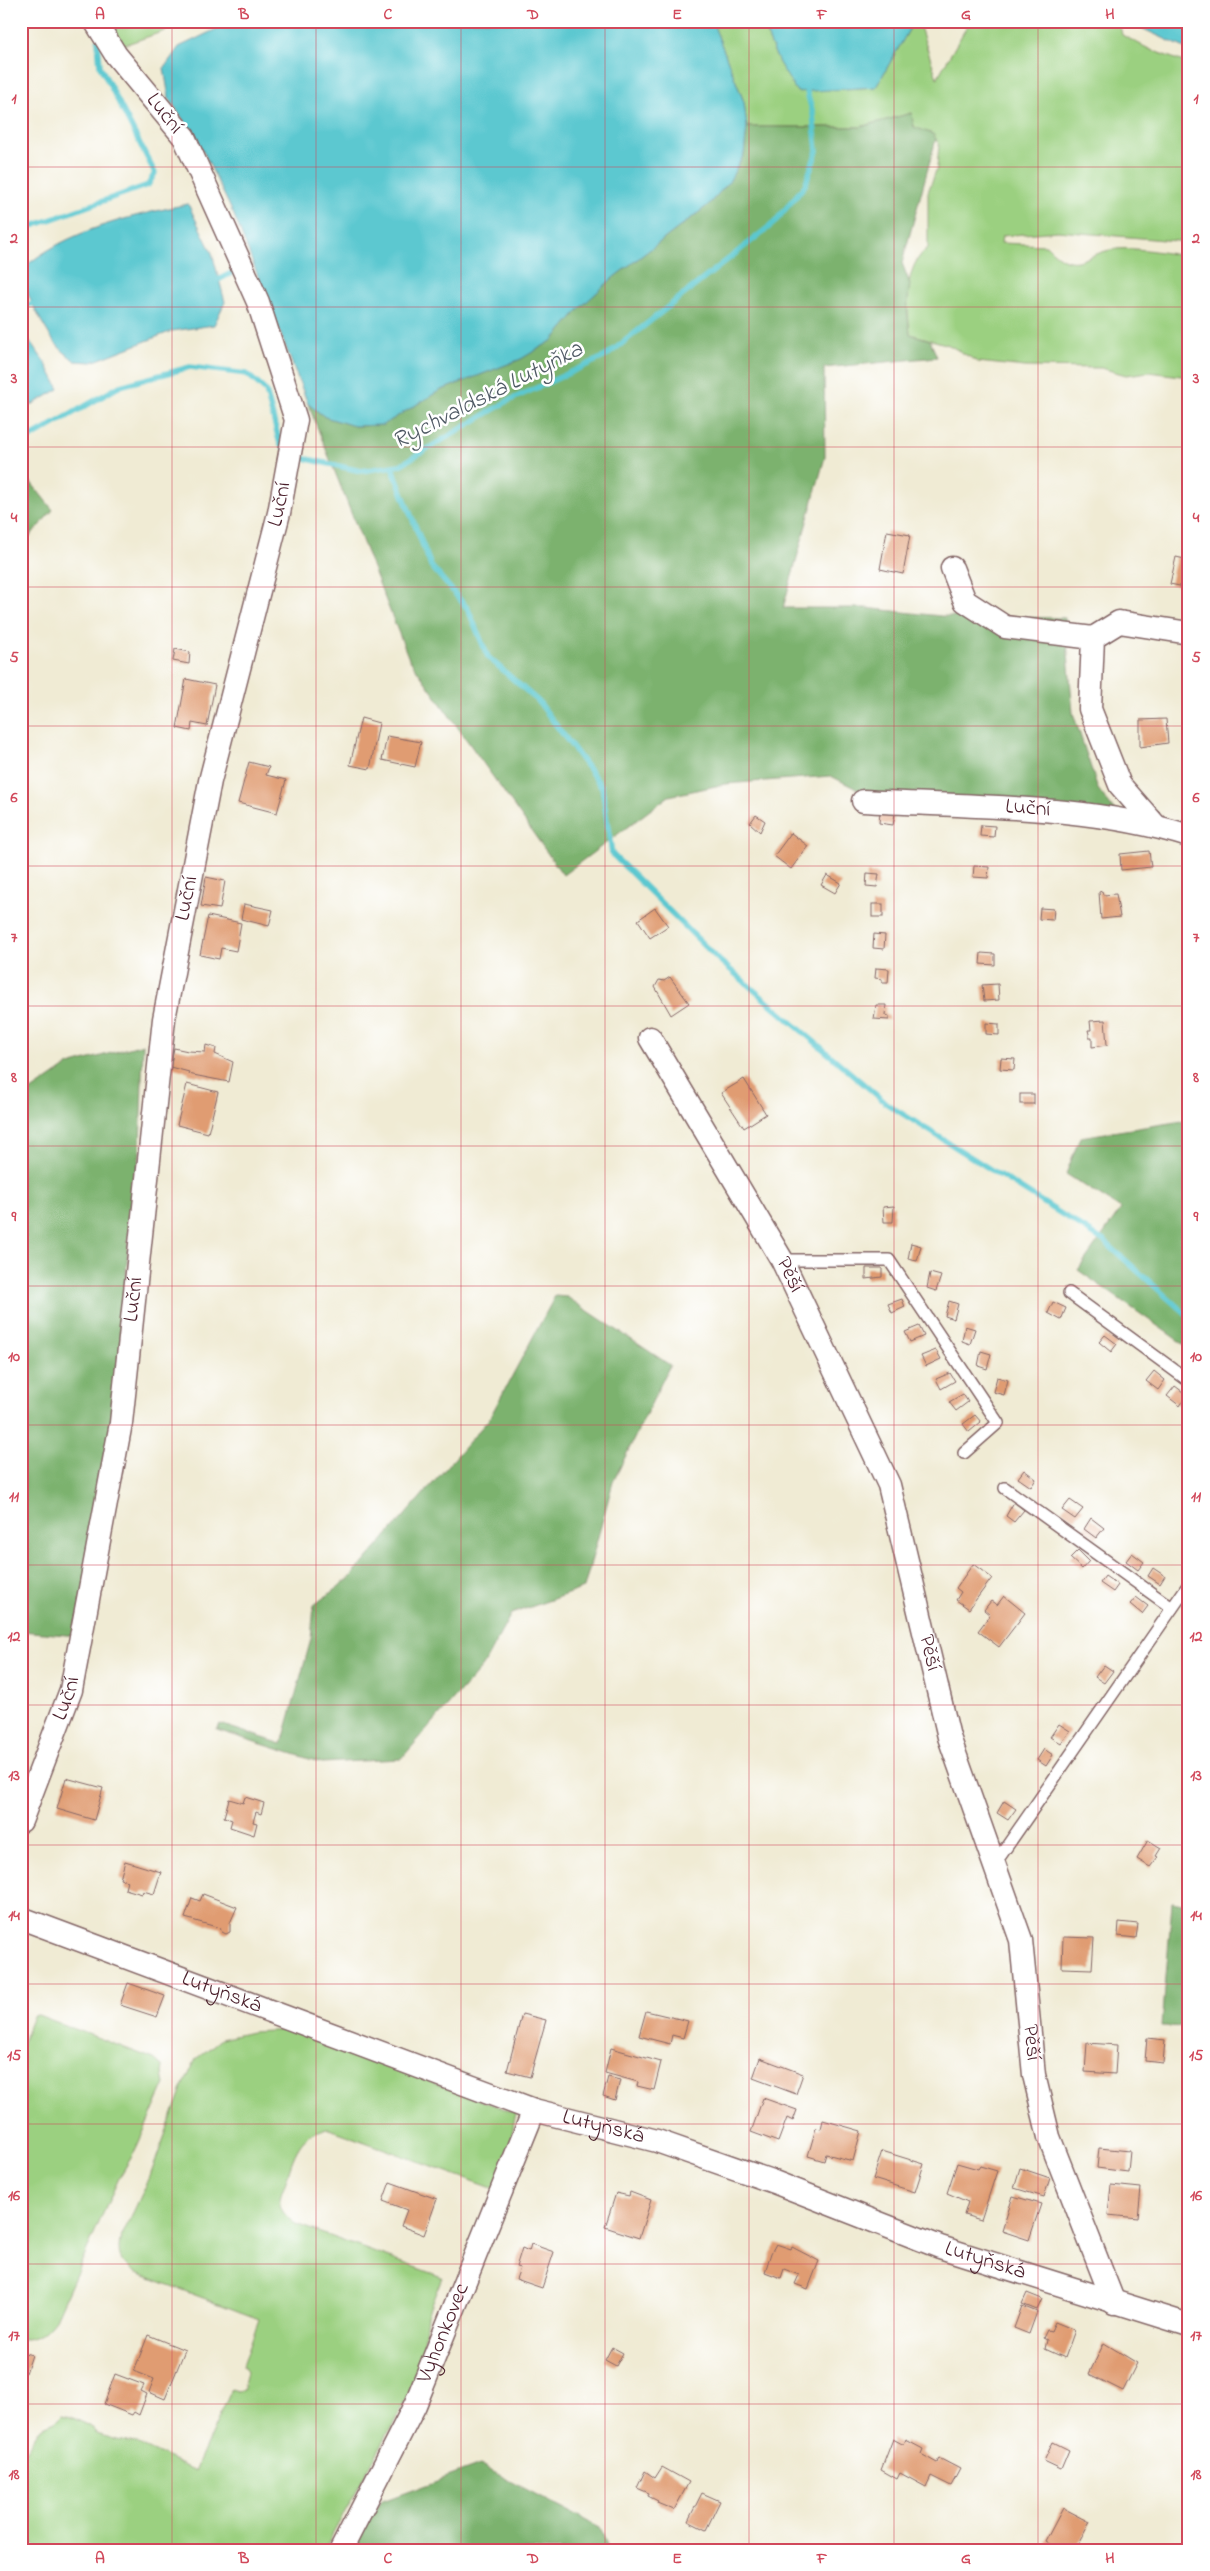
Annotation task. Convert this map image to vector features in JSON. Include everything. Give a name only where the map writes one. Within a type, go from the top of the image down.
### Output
[{"type":"street","name":"Luční","points":[[21,1821],[71,1690],[121,1423],[164,1019],[210,781],[279,514],[296,420],[258,302],[184,137],[116,55],[94,21]]},
{"type":"street","points":[[952,568],[964,601],[1006,627],[1093,638],[1119,622],[1189,633]]},
{"type":"street","points":[[1093,638],[1090,709],[1120,785],[1155,825]]},
{"type":"street","name":"Luční","points":[[863,801],[1084,814],[1155,825],[1189,836]]},
{"type":"street","name":"Pěší","points":[[650,1038],[782,1260],[889,1485],[949,1738],[1021,1940],[1034,2075],[1049,2137],[1114,2303]]},
{"type":"street","name":"Lutyňská","points":[[21,1918],[534,2110],[657,2141],[774,2182],[940,2247],[1189,2325]]},
{"type":"street","name":"Vyhonkovec","points":[[341,2550],[415,2405],[534,2110]]},
{"type":"lane","points":[[782,1260],[889,1260],[998,1423],[964,1453]]},
{"type":"lane","points":[[1070,1293],[1189,1381]]},
{"type":"lane","points":[[1005,1488],[1172,1608]]},
{"type":"lane","points":[[994,1864],[1189,1584]]},
{"type":"green space","points":[[103,21],[194,21],[118,47]]},
{"type":"green space","points":[[712,21],[761,21],[779,63],[840,89],[876,87],[914,21],[918,21],[937,78],[970,21],[1119,21],[1122,35],[1151,50],[1189,64],[1189,242],[1057,231],[1002,236],[1001,243],[1046,245],[1056,255],[1065,260],[1073,261],[1116,249],[1152,251],[1189,257],[1189,377],[1149,372],[1126,375],[1101,368],[1025,367],[978,362],[949,345],[910,334],[908,287],[914,265],[928,248],[928,192],[937,168],[939,144],[932,134],[914,127],[912,113],[860,127],[747,127],[744,102]]},
{"type":"green space","points":[[912,113],[914,127],[933,134],[936,139],[902,263],[910,284],[907,308],[910,334],[930,340],[937,357],[824,368],[825,457],[783,608],[865,608],[941,616],[1065,618],[1073,713],[1098,789],[1119,817],[874,798],[831,776],[725,784],[669,796],[563,875],[409,659],[308,404],[325,417],[354,426],[383,425],[439,391],[521,359],[553,340],[581,307],[614,277],[707,206],[729,182],[744,154],[747,127],[860,127]]},
{"type":"green space","points":[[21,470],[53,510],[21,546]]},
{"type":"green space","points":[[143,1044],[140,1153],[130,1215],[118,1402],[77,1636],[21,1631],[21,1098],[69,1065]]},
{"type":"green space","points":[[1189,1120],[1189,1348],[1078,1270],[1121,1209],[1066,1174],[1080,1137]]},
{"type":"green space","points":[[555,1296],[567,1297],[670,1365],[613,1482],[584,1588],[511,1614],[483,1666],[401,1759],[322,1763],[217,1730],[220,1724],[282,1744],[311,1639],[314,1605],[350,1578],[489,1419]]},
{"type":"green space","points":[[1172,1902],[1189,1905],[1189,2027],[1162,2026]]},
{"type":"green space","points":[[38,2015],[154,2059],[162,2066],[165,2084],[134,2153],[119,2178],[56,2319],[37,2337],[21,2339],[21,2047],[33,2016]]},
{"type":"green space","points":[[289,2030],[516,2113],[510,2143],[495,2189],[329,2129],[319,2131],[304,2140],[295,2155],[280,2201],[282,2210],[293,2223],[442,2277],[427,2315],[423,2353],[409,2395],[324,2550],[42,2550],[21,2538],[21,2457],[41,2428],[55,2422],[62,2415],[71,2417],[90,2426],[97,2434],[116,2440],[136,2443],[195,2471],[231,2390],[238,2392],[243,2390],[247,2371],[243,2365],[259,2319],[134,2272],[121,2258],[119,2246],[120,2240],[149,2179],[181,2091],[196,2059],[221,2039],[252,2032]]},
{"type":"green space","points":[[480,2465],[600,2528],[609,2550],[347,2550],[380,2502]]},
{"type":"water","points":[[233,21],[712,21],[744,102],[747,127],[744,154],[729,182],[707,206],[614,277],[581,307],[553,340],[521,359],[439,391],[383,425],[354,426],[325,417],[308,404],[234,215],[201,147],[169,98],[164,68],[179,47]]},
{"type":"water","points":[[761,21],[914,21],[876,87],[797,92],[779,63]]},
{"type":"water","points":[[1126,21],[1189,21],[1189,50]]},
{"type":"water","points":[[188,204],[212,253],[225,302],[214,325],[172,331],[92,362],[75,361],[52,339],[29,297],[21,270],[39,256],[79,235],[122,220]]},
{"type":"water","points":[[29,340],[46,364],[59,389],[21,411],[21,342]]},
{"type":"building","points":[[887,531],[910,535],[903,574],[880,569]]},
{"type":"building","points":[[1176,557],[1189,560],[1189,588],[1170,584]]},
{"type":"building","points":[[175,649],[190,652],[189,664],[173,661]]},
{"type":"building","points":[[186,679],[215,685],[207,726],[192,723],[191,731],[177,728]]},
{"type":"building","points":[[361,718],[379,723],[370,769],[350,765]]},
{"type":"building","points":[[1166,719],[1168,743],[1140,747],[1140,720]]},
{"type":"building","points":[[387,736],[421,742],[415,767],[382,760]]},
{"type":"building","points":[[249,762],[269,767],[266,775],[286,780],[277,813],[238,803]]},
{"type":"building","points":[[880,812],[895,814],[893,825],[879,823]]},
{"type":"building","points":[[756,815],[765,821],[760,832],[750,823]]},
{"type":"building","points":[[981,825],[995,826],[994,837],[980,836]]},
{"type":"building","points":[[791,833],[808,846],[791,869],[774,856]]},
{"type":"building","points":[[1149,851],[1151,867],[1121,870],[1120,854]]},
{"type":"building","points":[[974,866],[989,867],[988,878],[973,877]]},
{"type":"building","points":[[867,873],[879,874],[877,887],[866,886]]},
{"type":"building","points":[[827,875],[841,883],[835,893],[821,885]]},
{"type":"building","points":[[206,877],[225,881],[220,909],[201,906]]},
{"type":"building","points":[[1102,891],[1103,895],[1116,894],[1120,917],[1101,919],[1099,892]]},
{"type":"building","points":[[244,904],[273,910],[269,926],[241,919]]},
{"type":"building","points":[[872,904],[883,904],[883,917],[872,917]]},
{"type":"building","points":[[655,908],[668,926],[650,938],[638,920]]},
{"type":"building","points":[[1040,908],[1054,909],[1053,920],[1039,919]]},
{"type":"building","points":[[208,916],[241,923],[236,951],[221,948],[219,959],[200,955]]},
{"type":"building","points":[[874,934],[885,935],[884,949],[873,948]]},
{"type":"building","points":[[981,953],[995,954],[995,965],[980,964]]},
{"type":"building","points":[[876,968],[889,969],[888,983],[882,983],[882,979],[875,978]]},
{"type":"building","points":[[670,977],[689,1003],[671,1015],[655,987],[659,980],[664,981]]},
{"type":"building","points":[[998,984],[999,1000],[984,1001],[982,985]]},
{"type":"building","points":[[876,1005],[886,1005],[885,1015],[889,1016],[889,1020],[874,1019]]},
{"type":"building","points":[[1105,1020],[1107,1045],[1092,1047],[1092,1038],[1089,1038],[1088,1030],[1091,1030],[1090,1021]]},
{"type":"building","points":[[986,1023],[999,1024],[999,1035],[986,1034]]},
{"type":"building","points":[[206,1045],[216,1048],[215,1054],[233,1062],[229,1082],[188,1074],[189,1072],[170,1067],[174,1048],[205,1052]]},
{"type":"building","points":[[1001,1058],[1015,1059],[1014,1070],[1000,1069]]},
{"type":"building","points":[[744,1079],[766,1114],[744,1128],[721,1093]]},
{"type":"building","points":[[187,1084],[218,1092],[208,1133],[177,1125]]},
{"type":"building","points":[[1020,1094],[1034,1094],[1034,1104],[1020,1104]]},
{"type":"building","points":[[894,1206],[893,1222],[884,1222],[883,1207]]},
{"type":"building","points":[[911,1243],[921,1246],[917,1261],[908,1259]]},
{"type":"building","points":[[866,1268],[882,1268],[882,1277],[866,1279]]},
{"type":"building","points":[[930,1273],[941,1276],[936,1291],[927,1288]]},
{"type":"building","points":[[902,1299],[905,1307],[892,1313],[888,1304]]},
{"type":"building","points":[[949,1301],[958,1304],[954,1319],[945,1316]]},
{"type":"building","points":[[1053,1302],[1066,1308],[1061,1320],[1048,1313]]},
{"type":"building","points":[[919,1326],[924,1336],[910,1342],[905,1332]]},
{"type":"building","points":[[965,1326],[975,1329],[970,1344],[962,1341]]},
{"type":"building","points":[[1105,1335],[1117,1344],[1111,1352],[1099,1342]]},
{"type":"building","points":[[936,1350],[941,1359],[926,1366],[921,1356]]},
{"type":"building","points":[[981,1351],[991,1354],[987,1369],[978,1366]]},
{"type":"building","points":[[1154,1371],[1165,1380],[1158,1390],[1146,1381]]},
{"type":"building","points":[[950,1373],[955,1381],[941,1389],[936,1379]]},
{"type":"building","points":[[997,1377],[1008,1380],[1004,1395],[993,1392]]},
{"type":"building","points":[[1175,1386],[1187,1395],[1180,1406],[1167,1396]]},
{"type":"building","points":[[963,1394],[968,1402],[956,1411],[949,1402]]},
{"type":"building","points":[[975,1415],[981,1422],[969,1432],[963,1424]]},
{"type":"building","points":[[1024,1470],[1036,1479],[1031,1487],[1018,1478]]},
{"type":"building","points":[[1070,1500],[1083,1509],[1075,1519],[1062,1510]]},
{"type":"building","points":[[1014,1502],[1024,1510],[1014,1522],[1006,1516]]},
{"type":"building","points":[[1091,1518],[1104,1528],[1096,1538],[1084,1529]]},
{"type":"building","points":[[1078,1550],[1089,1561],[1082,1569],[1070,1558]]},
{"type":"building","points":[[1132,1553],[1144,1562],[1138,1570],[1126,1561]]},
{"type":"building","points":[[973,1564],[992,1578],[969,1609],[956,1600],[961,1592],[956,1588]]},
{"type":"building","points":[[1153,1568],[1165,1576],[1160,1584],[1148,1576]]},
{"type":"building","points":[[1105,1576],[1118,1585],[1113,1592],[1100,1583]]},
{"type":"building","points":[[1004,1596],[1025,1613],[999,1647],[978,1631],[990,1615],[984,1610],[991,1601],[997,1605]]},
{"type":"building","points":[[1136,1597],[1148,1606],[1142,1614],[1130,1604]]},
{"type":"building","points":[[1104,1665],[1113,1671],[1104,1683],[1095,1677]]},
{"type":"building","points":[[1059,1724],[1070,1731],[1061,1744],[1050,1737]]},
{"type":"building","points":[[1044,1749],[1053,1755],[1046,1766],[1037,1760]]},
{"type":"building","points":[[66,1778],[103,1788],[94,1820],[57,1809]]},
{"type":"building","points":[[245,1797],[264,1803],[261,1814],[256,1812],[253,1822],[257,1823],[254,1835],[230,1827],[232,1820],[224,1817],[229,1799],[243,1803]]},
{"type":"building","points":[[1004,1801],[1016,1809],[1008,1820],[997,1813]]},
{"type":"building","points":[[1148,1840],[1161,1848],[1156,1856],[1158,1857],[1150,1867],[1137,1859]]},
{"type":"building","points":[[125,1861],[161,1872],[154,1894],[143,1891],[142,1894],[125,1889],[127,1881],[120,1879]]},
{"type":"building","points":[[203,1894],[237,1907],[230,1923],[230,1932],[226,1934],[220,1928],[185,1918],[192,1898],[200,1901]]},
{"type":"building","points":[[1119,1922],[1138,1924],[1136,1938],[1118,1936]]},
{"type":"building","points":[[1063,1937],[1094,1938],[1092,1969],[1062,1968]]},
{"type":"building","points":[[128,1983],[165,1996],[157,2017],[120,2005]]},
{"type":"building","points":[[646,2011],[688,2021],[683,2038],[672,2035],[670,2044],[639,2036]]},
{"type":"building","points":[[522,2014],[546,2020],[530,2077],[507,2071]]},
{"type":"building","points":[[1147,2038],[1165,2040],[1163,2063],[1145,2061]]},
{"type":"building","points":[[1087,2043],[1117,2045],[1115,2074],[1085,2072]]},
{"type":"building","points":[[611,2048],[661,2062],[654,2090],[637,2086],[638,2082],[605,2073]]},
{"type":"building","points":[[760,2058],[803,2074],[796,2094],[753,2078]]},
{"type":"building","points":[[608,2077],[620,2080],[615,2100],[603,2096]]},
{"type":"building","points":[[763,2098],[797,2110],[793,2121],[787,2118],[778,2142],[751,2132]]},
{"type":"building","points":[[823,2120],[861,2131],[853,2161],[826,2154],[824,2161],[808,2156],[816,2128],[821,2129]]},
{"type":"building","points":[[1099,2148],[1130,2151],[1128,2172],[1097,2168]]},
{"type":"building","points":[[882,2151],[924,2164],[915,2192],[873,2179]]},
{"type":"building","points":[[957,2163],[978,2169],[980,2166],[997,2171],[981,2220],[964,2215],[968,2202],[947,2193]]},
{"type":"building","points":[[1020,2168],[1050,2178],[1044,2197],[1014,2188]]},
{"type":"building","points":[[390,2182],[437,2199],[424,2235],[401,2226],[407,2210],[383,2201]]},
{"type":"building","points":[[1111,2185],[1141,2188],[1138,2218],[1108,2215]]},
{"type":"building","points":[[630,2192],[651,2200],[639,2238],[605,2227],[616,2193],[629,2196]]},
{"type":"building","points":[[1013,2196],[1041,2204],[1029,2240],[1002,2231]]},
{"type":"building","points":[[531,2244],[554,2252],[542,2288],[516,2279],[520,2268],[516,2267],[522,2248],[529,2251]]},
{"type":"building","points":[[776,2244],[791,2249],[792,2247],[819,2261],[808,2289],[795,2284],[799,2275],[784,2269],[781,2278],[765,2272]]},
{"type":"building","points":[[1027,2293],[1042,2299],[1037,2310],[1022,2304]]},
{"type":"building","points":[[1022,2306],[1037,2312],[1029,2334],[1014,2328]]},
{"type":"building","points":[[1055,2322],[1075,2330],[1065,2358],[1045,2349],[1047,2340],[1043,2338],[1047,2330],[1051,2331]]},
{"type":"building","points":[[148,2335],[185,2350],[165,2399],[149,2392],[154,2379],[134,2371]]},
{"type":"building","points":[[1104,2343],[1137,2363],[1123,2391],[1089,2374]]},
{"type":"building","points":[[612,2347],[623,2353],[616,2366],[605,2360]]},
{"type":"building","points":[[21,2352],[32,2355],[26,2373],[21,2372]]},
{"type":"building","points":[[115,2374],[144,2385],[141,2391],[147,2394],[139,2415],[134,2412],[132,2415],[104,2404]]},
{"type":"building","points":[[893,2439],[904,2445],[906,2440],[923,2449],[921,2454],[937,2463],[939,2458],[960,2469],[951,2486],[931,2476],[926,2487],[900,2473],[897,2479],[881,2470]]},
{"type":"building","points":[[1053,2442],[1069,2450],[1061,2469],[1044,2461]]},
{"type":"building","points":[[662,2467],[689,2482],[674,2510],[657,2503],[658,2501],[648,2496],[649,2493],[637,2488],[645,2471],[655,2478]]},
{"type":"building","points":[[702,2493],[720,2501],[706,2530],[688,2521]]},
{"type":"building","points":[[1063,2508],[1090,2522],[1075,2550],[1059,2550],[1045,2542]]},
{"type":"waterway","points":[[106,29],[130,21]]},
{"type":"waterway","points":[[21,230],[148,185],[155,173],[100,66],[98,41]]},
{"type":"waterway","name":"Rychvaldská Lutyňka","points":[[294,456],[361,471],[400,465],[508,401],[606,356],[774,223],[805,185],[817,151],[813,114],[805,85]]},
{"type":"waterway","points":[[211,281],[218,280],[239,269]]},
{"type":"waterway","points":[[21,307],[38,302]]},
{"type":"waterway","name":"Rychvaldská Lutyňka","points":[[21,443],[120,386],[190,367],[247,374],[266,391],[280,444],[285,448]]},
{"type":"waterway","points":[[392,467],[431,566],[468,609],[488,657],[539,702],[602,787],[612,854],[719,960],[887,1104],[1104,1241],[1189,1317]]}]
